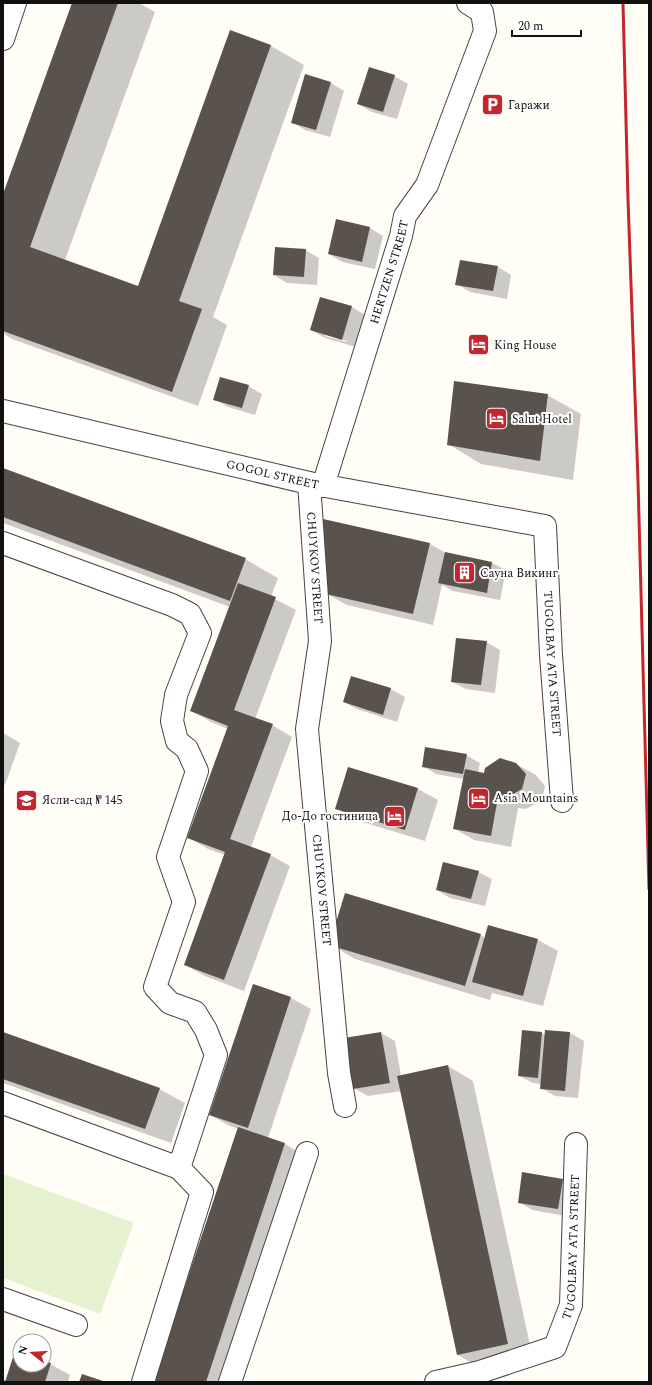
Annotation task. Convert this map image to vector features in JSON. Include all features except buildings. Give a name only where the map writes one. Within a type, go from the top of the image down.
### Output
[{"type":"street","points":[[3,39],[15,3]]},
{"type":"street","name":"HERTZEN STREET","points":[[316,485],[401,236],[405,216],[426,185],[485,31],[482,12],[468,3]]},
{"type":"street","name":"GOGOL STREET","points":[[3,411],[316,485],[545,526]]},
{"type":"street","name":"CHUYKOV STREET","points":[[316,485],[320,641],[307,729],[339,1073],[345,1106]]},
{"type":"street","name":"TUGOLBAY ATA STREET","points":[[545,526],[551,655],[562,801]]},
{"type":"street","points":[[3,543],[172,605],[190,614],[200,633],[176,695],[172,721],[176,741],[187,749],[197,771],[168,857],[184,902],[155,987],[170,1003],[195,1012],[206,1030],[216,1055],[179,1168]]},
{"type":"street","points":[[3,1103],[179,1168],[202,1192],[143,1382]]},
{"type":"street","name":"TUGOLBAY ATA STREET","points":[[436,1382],[480,1372],[555,1347],[571,1305],[576,1144]]},
{"type":"street","points":[[230,1382],[307,1153]]},
{"type":"street","points":[[3,1299],[76,1325]]},
{"type":"green space","points":[[3,1174],[134,1223],[100,1314],[3,1278]]},
{"type":"railway","points":[[623,3],[649,889]]},
{"type":"place","name":"Гаражи","points":[[492,105]]},
{"type":"place","name":"King House","points":[[478,345]]},
{"type":"place","name":"Salut Hotel","points":[[497,419]]},
{"type":"place","name":"Сауна Викинг","points":[[465,573]]},
{"type":"place","name":"Asia Mountains","points":[[479,798]]},
{"type":"place","name":"Ясли-сад № 145","points":[[26,800]]},
{"type":"place","name":"До-До гостиница","points":[[394,816]]}]
